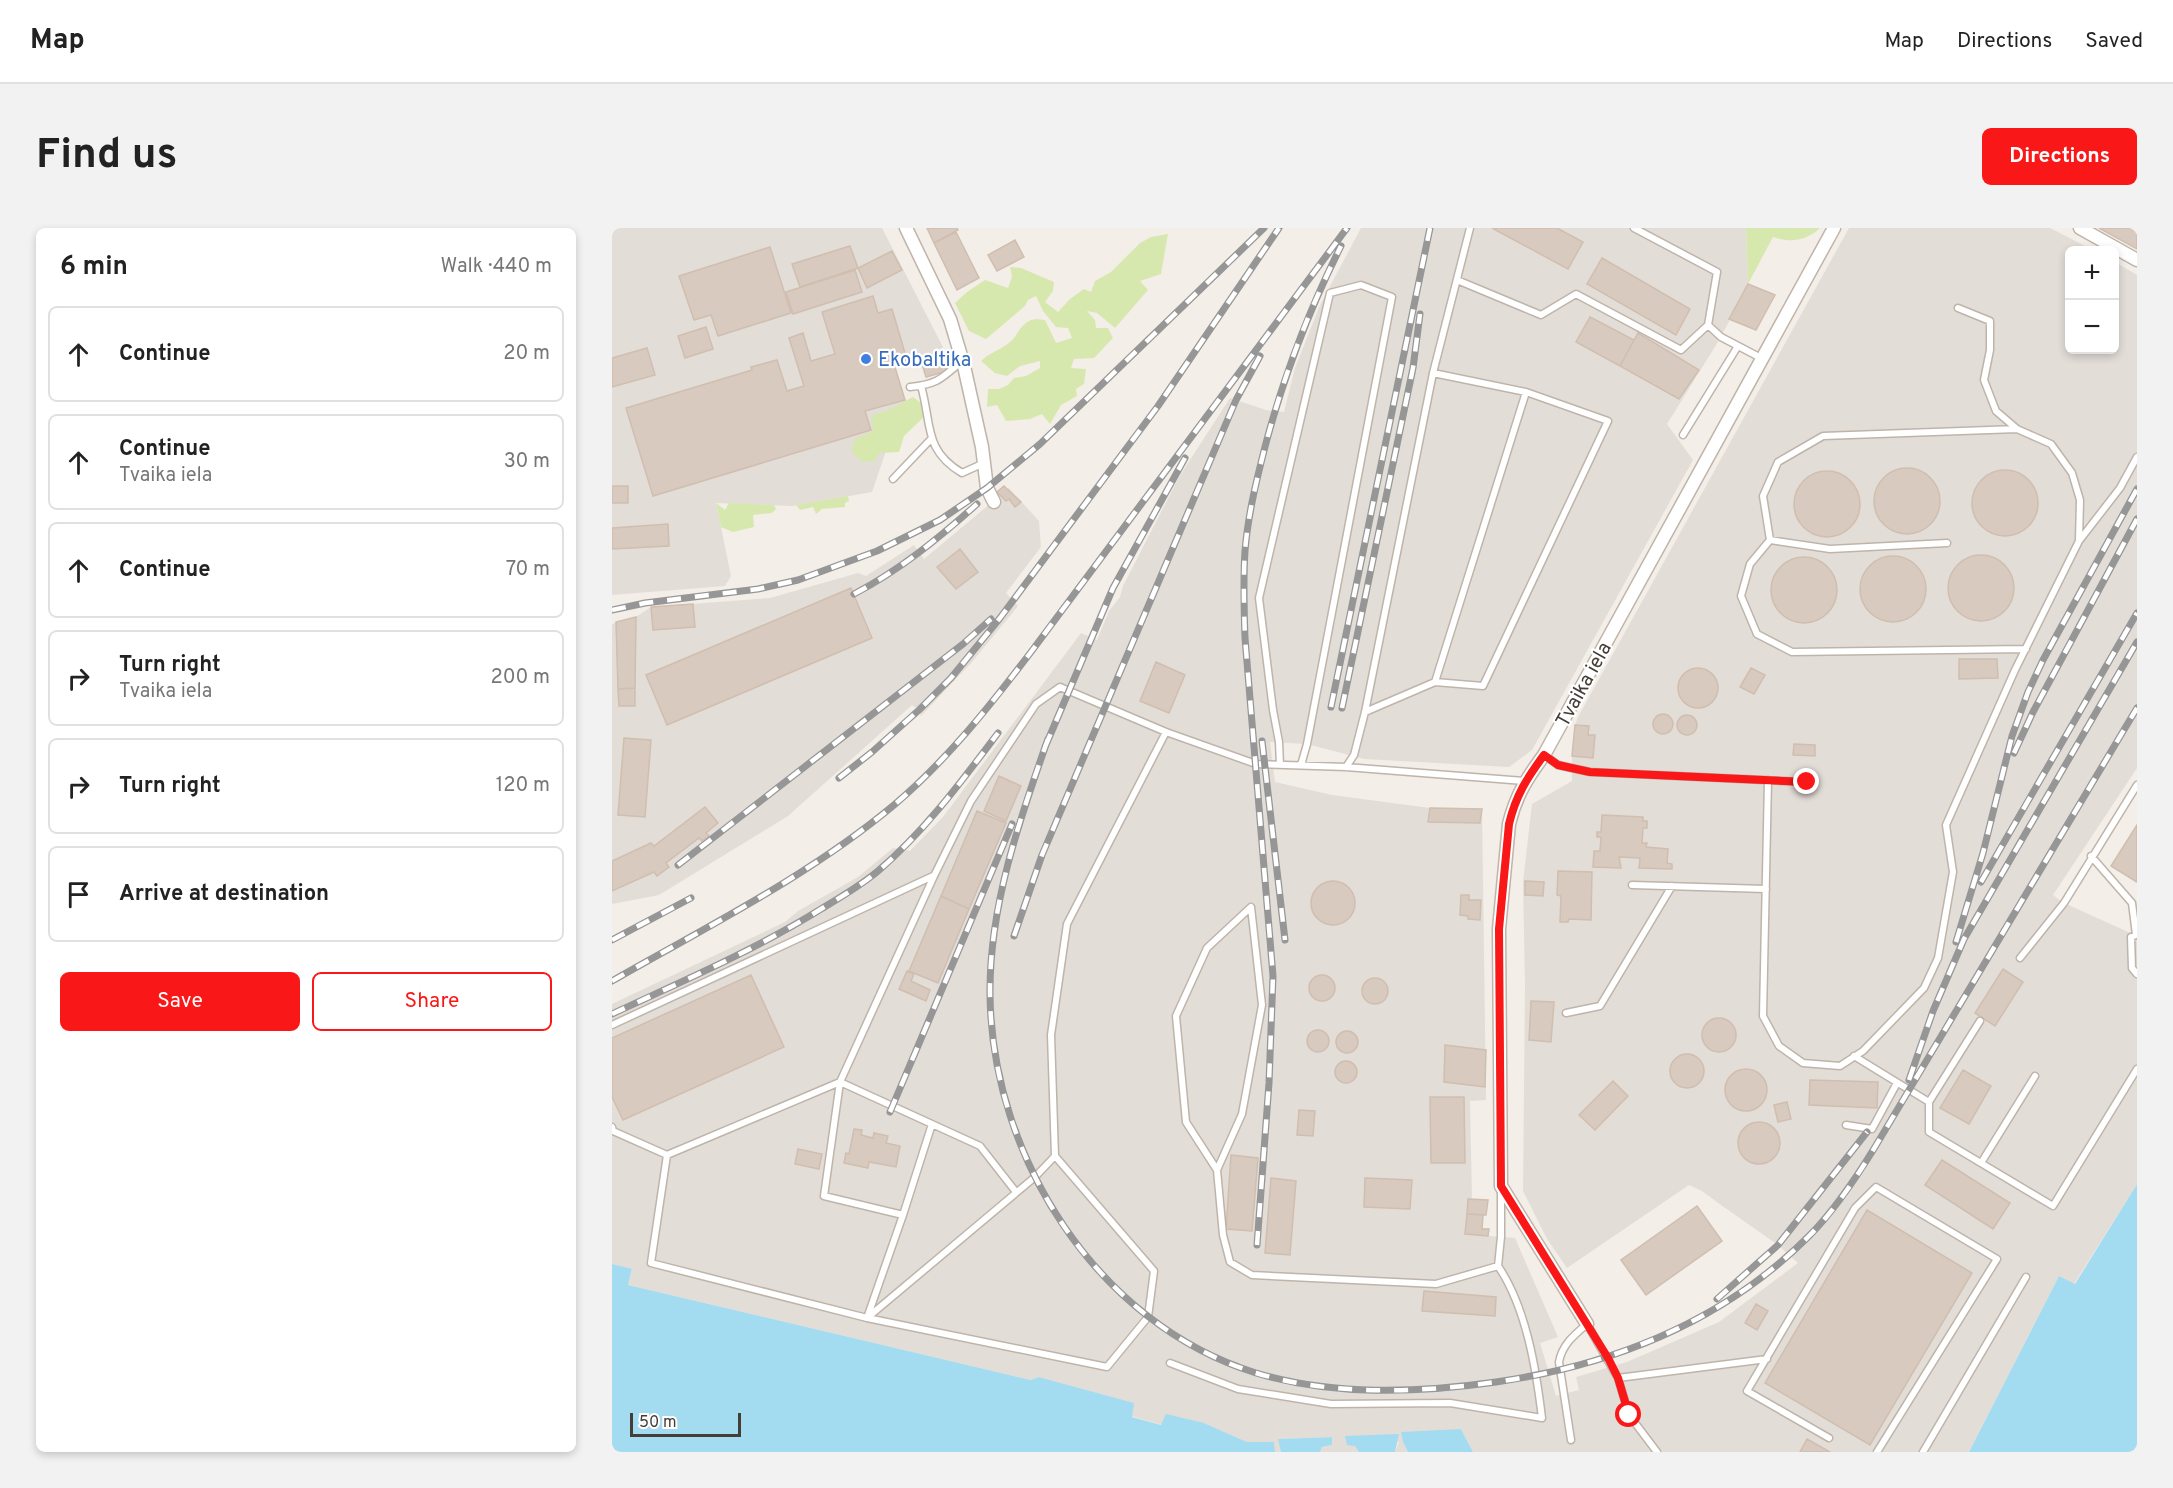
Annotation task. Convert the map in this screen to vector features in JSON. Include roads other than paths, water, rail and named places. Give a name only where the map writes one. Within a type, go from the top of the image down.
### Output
[{"type":"street","points":[[906,228],[951,319],[982,447],[987,488],[994,502]]},
{"type":"street","name":"Tvaika iela","points":[[1501,1186],[1499,929],[1509,824],[1514,807],[1524,781],[1544,755],[1834,228]]},
{"type":"street","points":[[2080,228],[2137,260]]},
{"type":"street","points":[[1501,1186],[1587,1324]]},
{"type":"lane","points":[[1346,767],[1354,755],[1365,712],[1433,373],[1470,228]]},
{"type":"lane","points":[[1457,280],[1541,315],[1576,294],[1681,350],[1708,325],[1717,272],[1634,228]]},
{"type":"lane","points":[[1280,765],[1279,742],[1259,598],[1330,293],[1361,285],[1392,297],[1308,744],[1301,765]]},
{"type":"lane","points":[[1958,308],[1990,321],[1990,350],[1984,380],[1996,411],[2017,429],[2051,444],[2072,473],[2080,500],[2079,541]]},
{"type":"lane","points":[[1708,325],[1721,337],[1761,358]]},
{"type":"lane","points":[[1683,435],[1738,346]]},
{"type":"lane","points":[[910,387],[939,381],[963,361]]},
{"type":"lane","points":[[1365,712],[1435,682],[1483,686],[1608,422],[1526,392],[1433,373]]},
{"type":"lane","points":[[921,386],[931,439],[944,460],[962,473],[984,463]]},
{"type":"lane","points":[[1435,682],[1526,392]]},
{"type":"lane","points":[[1770,540],[1762,496],[1778,462],[1823,435],[2017,429]]},
{"type":"lane","points":[[893,479],[931,439]]},
{"type":"lane","points":[[1768,780],[1763,1016],[1779,1046],[1803,1063],[1840,1066],[1863,1051],[1924,988],[1938,958],[1953,872],[1946,825],[2026,649],[2079,541],[2120,488],[2137,458]]},
{"type":"lane","points":[[1770,540],[1830,549],[1947,543]]},
{"type":"lane","points":[[1770,540],[1750,564],[1742,596],[1757,634],[1792,652],[2026,649]]},
{"type":"lane","points":[[903,1215],[824,1196],[840,1082],[934,876],[971,801],[1036,704],[1060,687],[1166,732],[1256,764],[1346,767],[1524,781]]},
{"type":"lane","points":[[667,1155],[651,1263],[867,1318],[1107,1367],[1148,1317],[1154,1271],[1055,1156],[1051,1035],[1067,924],[1166,732]]},
{"type":"lane","points":[[1544,755],[1558,765],[1573,770],[1807,782]]},
{"type":"lane","points":[[2020,958],[2064,903],[2137,785]]},
{"type":"lane","points":[[2091,856],[2132,903],[2136,935],[2131,937],[2132,968],[2137,974]]},
{"type":"lane","points":[[612,1025],[934,876]]},
{"type":"lane","points":[[1632,885],[1766,889]]},
{"type":"lane","points":[[1566,1013],[1600,1006],[1672,886]]},
{"type":"lane","points":[[1217,1170],[1242,1114],[1263,1005],[1251,907],[1207,948],[1176,1016],[1186,1122],[1217,1170],[1223,1235],[1230,1262],[1252,1275],[1436,1284],[1498,1266]]},
{"type":"lane","points":[[1980,1021],[1929,1102],[1929,1132],[2053,1206],[2137,1069]]},
{"type":"lane","points":[[1854,1056],[1929,1102]]},
{"type":"lane","points":[[1981,1163],[2035,1076]]},
{"type":"lane","points":[[612,1127],[613,1131],[667,1155],[840,1082],[980,1146],[1016,1192]]},
{"type":"lane","points":[[1846,1125],[1872,1129],[1897,1083]]},
{"type":"lane","points":[[867,1318],[932,1124]]},
{"type":"lane","points":[[867,1318],[1035,1177],[1055,1156]]},
{"type":"lane","points":[[1170,1363],[1238,1389],[1331,1404],[1450,1403],[1542,1418],[1532,1352],[1509,1283],[1498,1266],[1501,1237],[1501,1186]]},
{"type":"lane","points":[[1829,1438],[1748,1391],[1855,1208],[1876,1187],[1997,1259],[1877,1452]]},
{"type":"lane","points":[[1923,1452],[2026,1277]]},
{"type":"lane","points":[[1571,1440],[1559,1362],[1560,1353],[1572,1336],[1587,1324],[1618,1378],[1629,1415],[1657,1452]]},
{"type":"lane","points":[[1618,1378],[1767,1359]]},
{"type":"water","points":[[2137,1184],[2137,1452],[1969,1452],[2059,1276],[2075,1284]]},
{"type":"water","points":[[612,1264],[632,1269],[628,1285],[1031,1380],[1039,1377],[1134,1403],[1132,1417],[1161,1425],[1166,1414],[1204,1423],[1247,1442],[1274,1442],[1275,1452],[612,1452]]},
{"type":"water","points":[[1461,1429],[1473,1452],[1408,1452],[1401,1432]]},
{"type":"water","points":[[1399,1434],[1395,1452],[1359,1452],[1355,1446],[1347,1445],[1345,1436]]},
{"type":"water","points":[[1332,1437],[1332,1445],[1322,1447],[1320,1452],[1281,1452],[1278,1439]]},
{"type":"railway","points":[[612,610],[645,603],[758,589],[798,580],[877,551],[940,520],[987,488],[1040,444],[1264,228]]},
{"type":"railway","points":[[839,778],[919,710],[951,678],[1000,618],[1158,406],[1279,228]]},
{"type":"railway","points":[[612,981],[757,899],[828,855],[894,805],[932,770],[983,713],[1031,652],[1347,228]]},
{"type":"railway","points":[[1331,707],[1430,228]]},
{"type":"railway","points":[[1257,1245],[1269,1083],[1273,976],[1245,638],[1245,551],[1256,483],[1281,392],[1308,319],[1341,246]]},
{"type":"railway","points":[[1342,708],[1413,368],[1420,314]]},
{"type":"railway","points":[[1014,936],[1042,855],[1236,400],[1260,356]]},
{"type":"railway","points":[[1045,747],[1113,588],[1185,458]]},
{"type":"railway","points":[[1956,942],[1983,853],[2012,736],[2028,692],[2043,660],[2137,489]]},
{"type":"railway","points":[[854,594],[887,575],[918,553],[977,504]]},
{"type":"railway","points":[[2014,753],[2033,712],[2137,519]]},
{"type":"railway","points":[[1981,882],[2137,613]]},
{"type":"railway","points":[[678,865],[963,644],[991,619]]},
{"type":"railway","points":[[1909,1080],[1933,1011],[1964,939],[2137,642]]},
{"type":"railway","points":[[1048,739],[1008,865],[1000,897],[991,962],[990,995],[995,1056],[1010,1116],[1033,1173],[1064,1226],[1102,1275],[1148,1316],[1199,1349],[1256,1373],[1315,1386],[1406,1390],[1496,1382],[1583,1364],[1624,1351],[1704,1315],[1741,1292],[1776,1266],[1809,1236],[1836,1205],[1868,1159],[2137,708]]},
{"type":"railway","points":[[612,1014],[770,938],[864,882],[895,856],[927,823],[998,733]]},
{"type":"railway","points":[[1262,741],[1285,940]]},
{"type":"railway","points":[[890,1112],[1012,824]]},
{"type":"railway","points":[[612,940],[691,898]]},
{"type":"railway","points":[[1717,1299],[1778,1245],[1867,1132]]},
{"type":"place","name":"Ekobaltika","points":[[866,359]]}]
